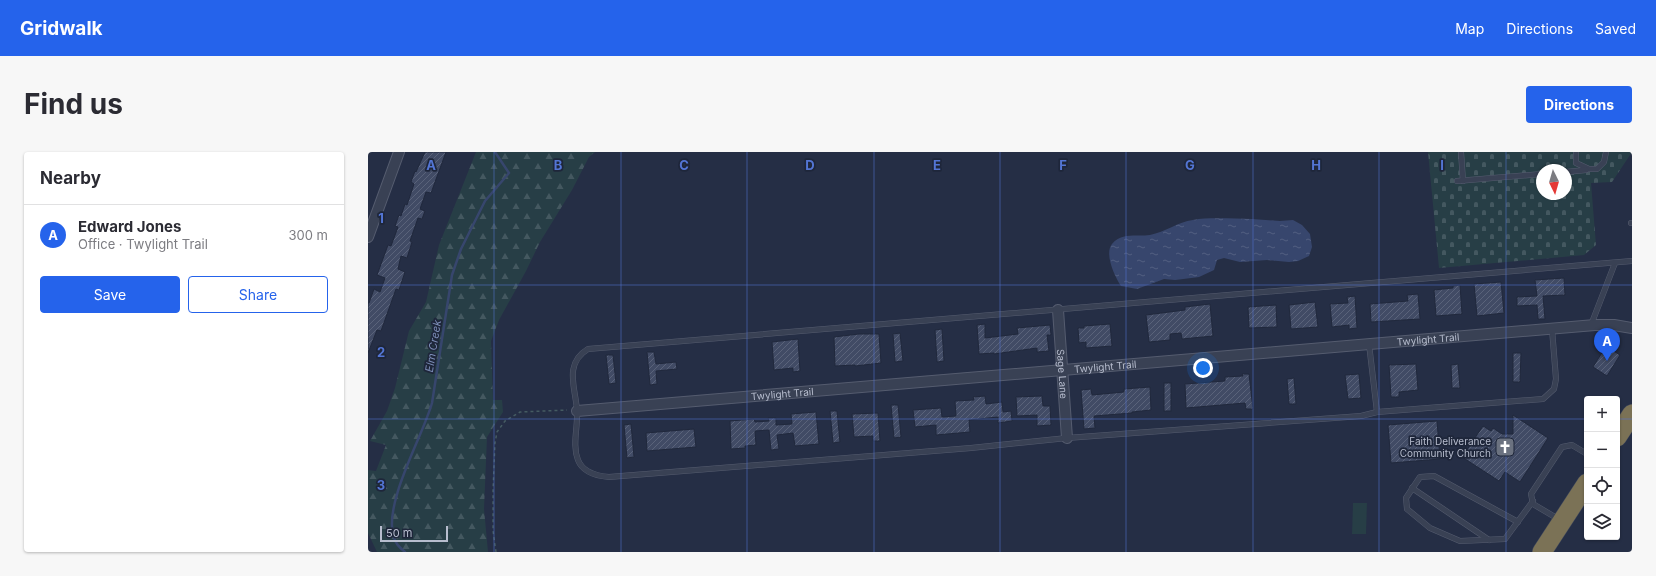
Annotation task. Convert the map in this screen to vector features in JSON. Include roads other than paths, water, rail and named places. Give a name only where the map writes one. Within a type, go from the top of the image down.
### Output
[{"type":"highway","points":[[1620,432],[1632,414]]},
{"type":"highway","points":[[1542,552],[1584,488]]},
{"type":"street","points":[[368,237],[399,152]]},
{"type":"street","name":"Sage Lane","points":[[1058,310],[1067,438]]},
{"type":"street","name":"Twylight Trail","points":[[577,411],[1062,369],[1552,329],[1614,325],[1632,328]]},
{"type":"lane","points":[[1461,152],[1463,180]]},
{"type":"lane","points":[[1576,152],[1576,163],[1589,170]]},
{"type":"lane","points":[[1572,171],[1597,169],[1604,162],[1606,152]]},
{"type":"lane","points":[[1457,181],[1536,174]]},
{"type":"lane","points":[[1552,329],[1556,379],[1554,389],[1543,399],[1377,412],[1361,416],[1067,438],[956,449],[609,477],[597,476],[587,471],[578,460],[576,443],[577,411],[572,383],[575,363],[588,349],[1632,261]]},
{"type":"lane","points":[[1591,326],[1615,263]]},
{"type":"lane","points":[[1369,344],[1377,412]]},
{"type":"lane","points":[[1562,522],[1533,504],[1531,494],[1562,447],[1572,445],[1584,452]]},
{"type":"lane","points":[[1518,522],[1434,476],[1420,477],[1406,498],[1407,509],[1430,528],[1460,541],[1505,539],[1518,522],[1533,501]]},
{"type":"lane","points":[[1412,488],[1490,540]]},
{"type":"water","points":[[1200,219],[1252,219],[1280,221],[1293,220],[1302,225],[1310,234],[1312,247],[1309,256],[1298,261],[1289,262],[1267,260],[1240,262],[1224,258],[1217,260],[1214,270],[1199,277],[1175,280],[1164,279],[1137,289],[1121,286],[1111,265],[1109,254],[1110,248],[1116,240],[1125,236],[1150,235],[1182,223]]},
{"type":"waterway","name":"Elm Creek","points":[[405,552],[398,545],[393,535],[392,521],[394,505],[399,487],[432,403],[452,275],[461,249],[485,201],[509,173],[495,152]]},
{"type":"place","name":"Edward Jones","points":[[1607,361]]},
{"type":"place","name":"Faith Deliverance Community Church","points":[[1505,447]]}]
